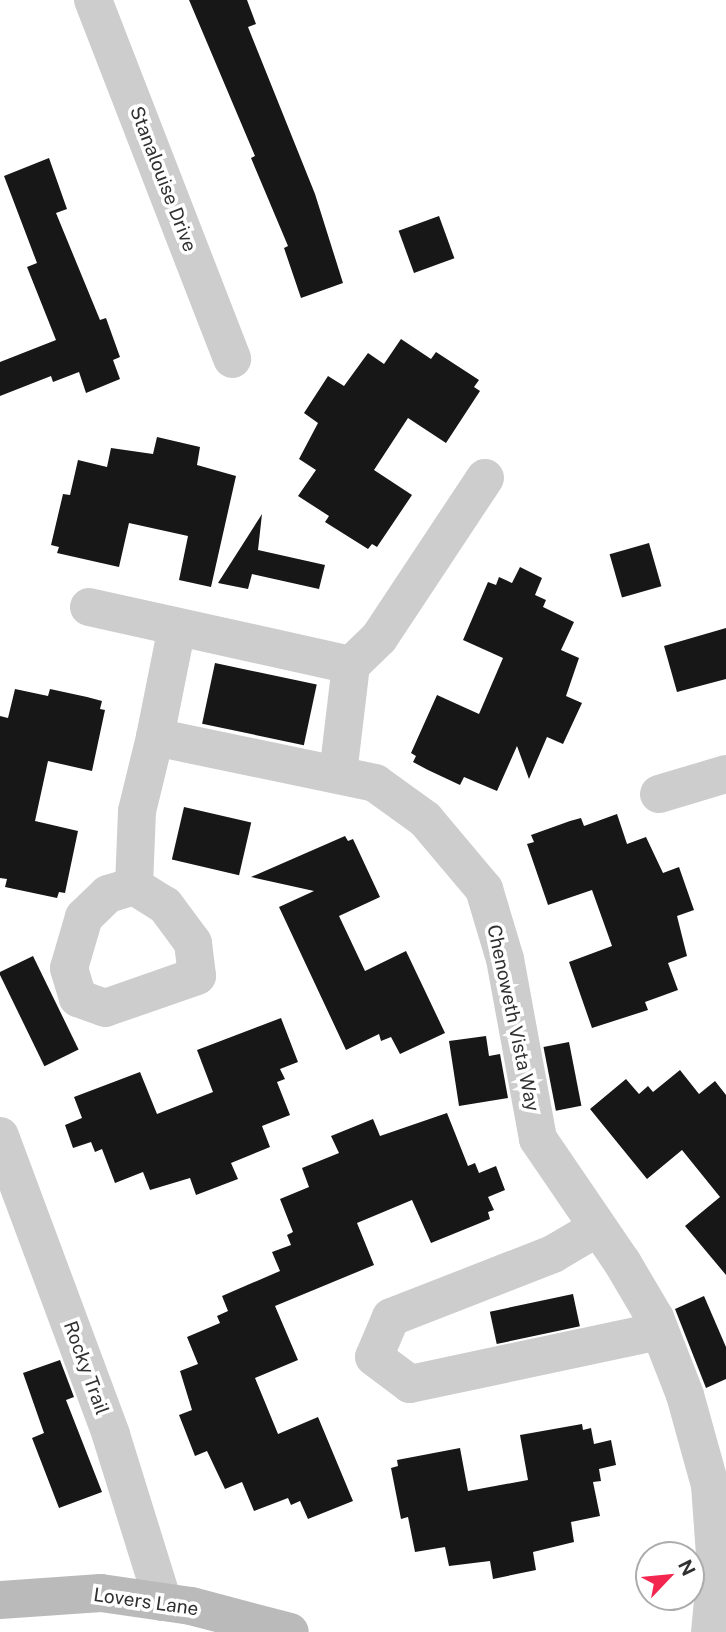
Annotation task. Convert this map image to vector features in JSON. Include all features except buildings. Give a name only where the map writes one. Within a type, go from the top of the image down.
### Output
[{"type":"main road","name":"Lovers Lane","points":[[0,1600],[101,1593],[163,1602],[290,1632]]},
{"type":"street","name":"Stanalouise Drive","points":[[93,0],[232,359]]},
{"type":"street","points":[[338,774],[351,665],[379,638],[485,478]]},
{"type":"street","points":[[89,607],[351,665]]},
{"type":"street","points":[[134,886],[137,811],[177,626]]},
{"type":"street","name":"Chenoweth Vista Way","points":[[155,737],[375,783],[425,819],[484,889],[505,958],[538,1139],[622,1262],[659,1331],[685,1395],[710,1485],[716,1569],[710,1632]]},
{"type":"street","points":[[659,794],[726,774]]},
{"type":"street","name":"Rocky Trail","points":[[0,1136],[111,1435],[163,1602]]},
{"type":"street","points":[[597,1228],[553,1254],[391,1317],[374,1357],[410,1384],[659,1331]]}]
